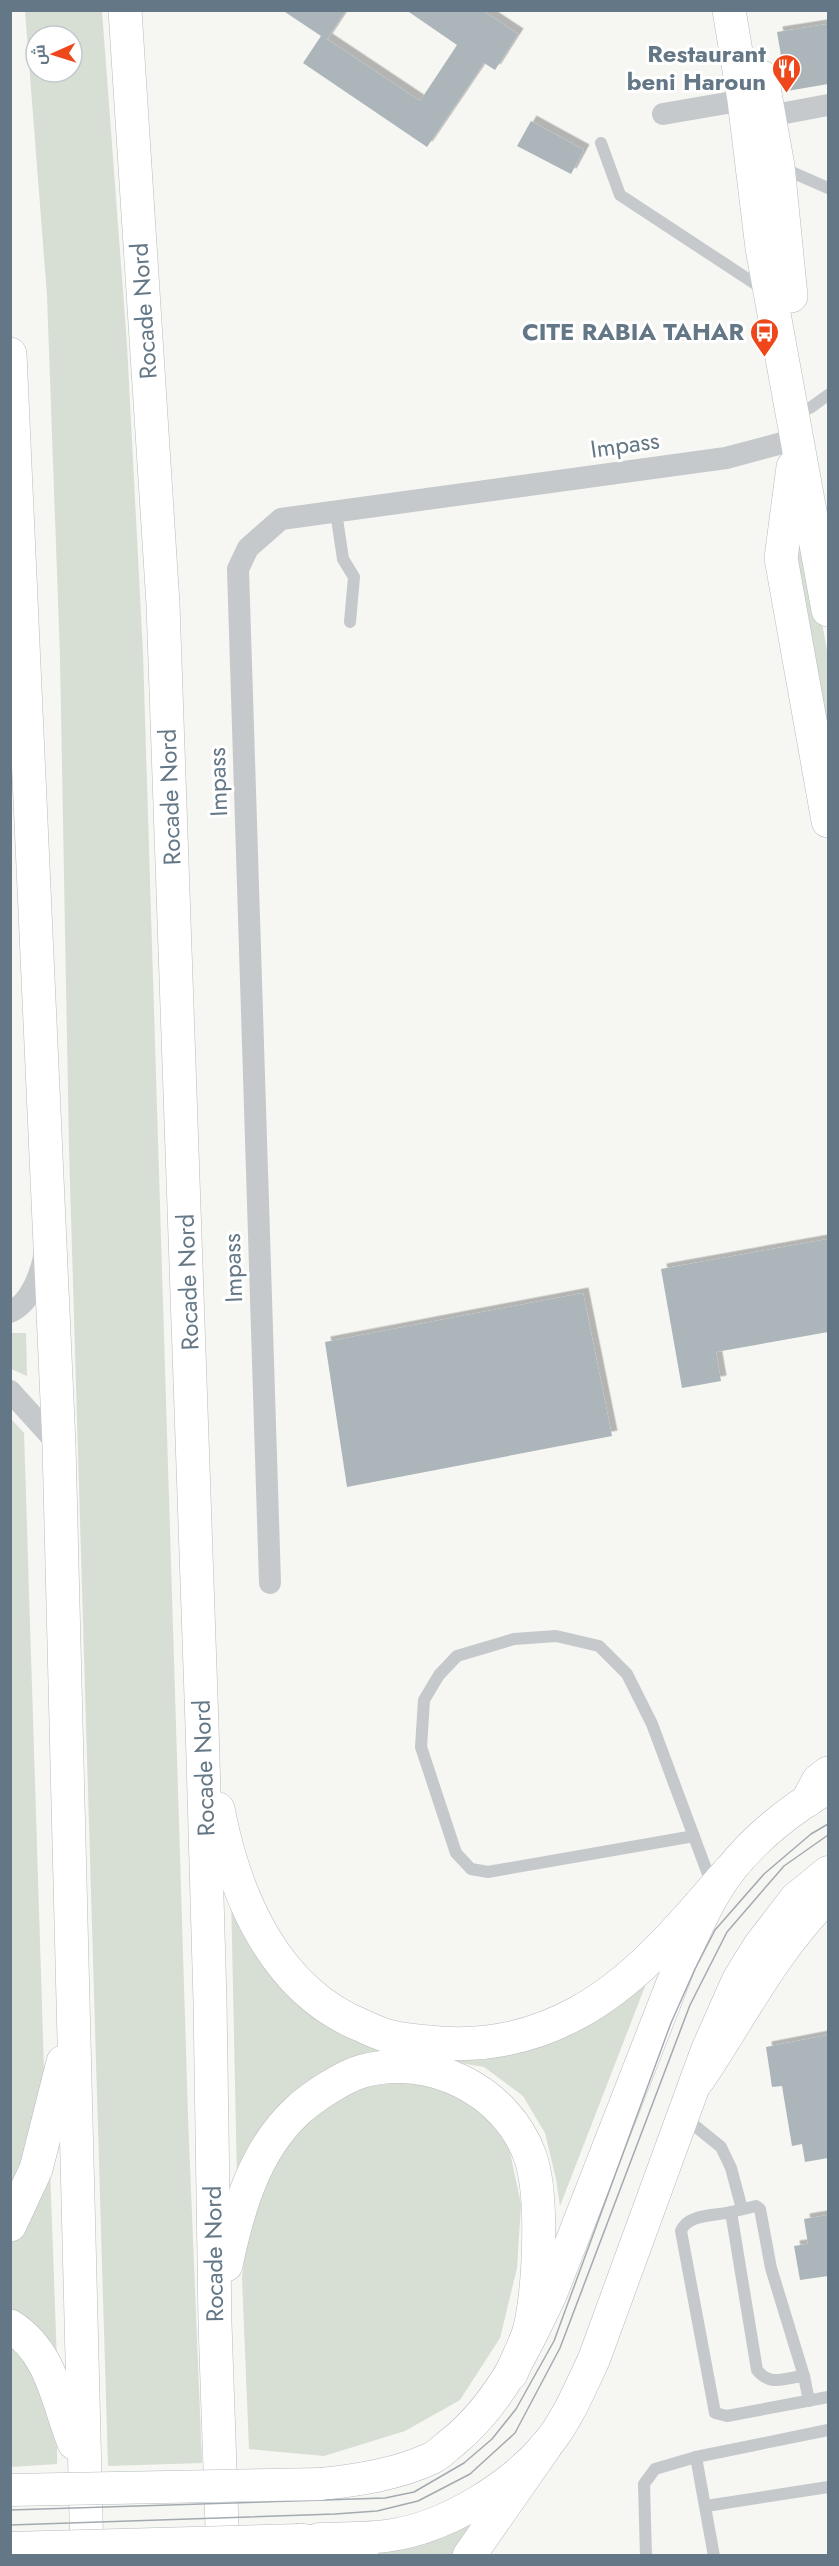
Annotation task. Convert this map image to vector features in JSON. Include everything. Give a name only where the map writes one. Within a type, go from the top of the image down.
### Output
[{"type":"highway","name":"Rocade Nord","points":[[125,10],[163,604],[211,2013],[215,2323],[223,2556]]},
{"type":"highway","points":[[729,10],[756,108],[778,166],[793,317],[819,401],[828,510]]},
{"type":"highway","points":[[751,10],[762,248],[828,610]]},
{"type":"highway","points":[[10,354],[59,1445],[87,2556]]},
{"type":"highway","points":[[797,439],[781,558],[828,821]]},
{"type":"highway","points":[[202,1725],[223,1832],[232,1862],[246,1904],[272,1952],[284,1968],[328,2008],[352,2022],[391,2037],[445,2044],[498,2041],[525,2036],[576,2013],[627,1978],[721,1880]]},
{"type":"highway","points":[[818,1794],[818,1781],[828,1773]]},
{"type":"highway","points":[[698,2080],[773,1961],[799,1927],[828,1896]]},
{"type":"highway","points":[[10,2226],[36,2169],[73,2025]]},
{"type":"highway","points":[[215,2323],[243,2198],[259,2163],[278,2133],[298,2110],[339,2082],[362,2072],[404,2066],[429,2070],[451,2076],[490,2099],[518,2132],[530,2157],[537,2194],[539,2224],[536,2267],[530,2329],[511,2374]]},
{"type":"highway","points":[[10,2326],[34,2347],[55,2383],[63,2415],[84,2466]]},
{"type":"highway","points":[[469,2556],[545,2447]]},
{"type":"highway","points":[[300,2540],[348,2547],[362,2556]]},
{"type":"main road","points":[[10,2490],[322,2484],[360,2480],[434,2457],[473,2425],[511,2374],[552,2294],[683,1956],[721,1880],[756,1841],[818,1794]]},
{"type":"main road","points":[[10,2548],[300,2540],[391,2535],[423,2528],[498,2489],[545,2447],[572,2405],[594,2359],[722,2013],[748,1963],[795,1899],[828,1872]]},
{"type":"street","points":[[663,114],[828,105]]},
{"type":"street","name":"Impass","points":[[270,1583],[238,569],[248,548],[281,519],[726,458],[797,439]]},
{"type":"street","points":[[10,1312],[15,1311],[29,1295],[43,1267],[50,1225]]},
{"type":"street","points":[[10,1391],[59,1445]]},
{"type":"lane","points":[[601,143],[620,195],[771,294]]},
{"type":"lane","points":[[778,166],[828,188]]},
{"type":"lane","points":[[336,512],[343,559],[354,577],[350,622]]},
{"type":"lane","points":[[694,1836],[488,1872],[471,1869],[456,1853],[421,1748],[424,1700],[439,1675],[457,1656],[514,1639],[556,1636],[599,1646],[627,1674],[652,1724],[694,1836],[721,1880]]},
{"type":"lane","points":[[683,2116],[721,2147],[731,2168],[757,2370],[764,2378],[773,2380],[804,2376]]},
{"type":"lane","points":[[809,2401],[804,2376],[771,2268],[760,2209],[756,2206],[689,2220],[683,2224],[681,2231],[715,2414],[728,2416],[809,2401],[828,2397]]},
{"type":"lane","points":[[646,2556],[644,2484],[655,2469],[696,2457],[828,2430]]},
{"type":"lane","points":[[696,2457],[714,2556]]},
{"type":"lane","points":[[706,2506],[828,2487]]},
{"type":"shaded area","points":[[25,11],[102,11],[127,345],[143,653],[188,2116],[202,2463],[108,2466],[69,1148],[60,656],[47,295],[31,84],[84,84],[84,24],[26,24]]},
{"type":"shaded area","points":[[798,484],[828,657],[828,784],[788,569]]},
{"type":"shaded area","points":[[11,1333],[26,1333],[27,1376],[11,1369]]},
{"type":"shaded area","points":[[11,1419],[24,1433],[44,2070],[11,2210]]},
{"type":"shaded area","points":[[231,1893],[273,1975],[441,2059],[366,2059],[237,2178]]},
{"type":"shaded area","points":[[649,1976],[560,2206],[545,2133],[523,2096],[484,2067],[443,2060]]},
{"type":"shaded area","points":[[410,2081],[451,2091],[485,2115],[509,2148],[521,2204],[517,2268],[500,2338],[460,2400],[405,2431],[324,2456],[249,2449],[242,2278],[249,2216],[290,2136],[318,2110],[359,2088]]},
{"type":"shaded area","points":[[50,2169],[57,2362],[11,2313],[11,2243],[23,2228]]},
{"type":"shaded area","points":[[11,2336],[26,2349],[50,2414],[57,2444],[57,2464],[11,2467]]},
{"type":"shaded area","points":[[488,2511],[456,2555],[376,2555],[369,2549]]},
{"type":"building","points":[[282,10],[346,10],[327,39],[420,101],[457,45],[406,10],[482,10],[518,34],[495,70],[484,63],[427,147],[303,63],[321,36]]},
{"type":"building","points":[[828,24],[828,84],[787,91],[777,32]]},
{"type":"building","points":[[531,121],[584,150],[571,174],[517,146]]},
{"type":"building","points":[[828,1239],[828,1332],[716,1352],[721,1381],[682,1388],[661,1269]]},
{"type":"building","points":[[583,1293],[612,1436],[347,1487],[325,1342]]},
{"type":"building","points":[[828,2035],[828,2158],[805,2162],[802,2144],[792,2146],[782,2086],[772,2087],[766,2047]]},
{"type":"building","points":[[828,2215],[828,2276],[800,2280],[794,2246],[808,2244],[804,2219]]},
{"type":"tram line","points":[[10,2510],[385,2498],[414,2492],[464,2463],[492,2439],[516,2409],[554,2341],[671,2023],[715,1930],[764,1874],[811,1834],[828,1824]]},
{"type":"tram line","points":[[10,2525],[377,2511],[418,2501],[470,2474],[515,2433],[560,2348],[690,2005],[727,1932],[784,1866],[828,1835]]},
{"type":"place","name":"Restaurant beni Haroun","points":[[787,94]]},
{"type":"place","name":"CITE RABIA TAHAR","points":[[765,358]]}]
